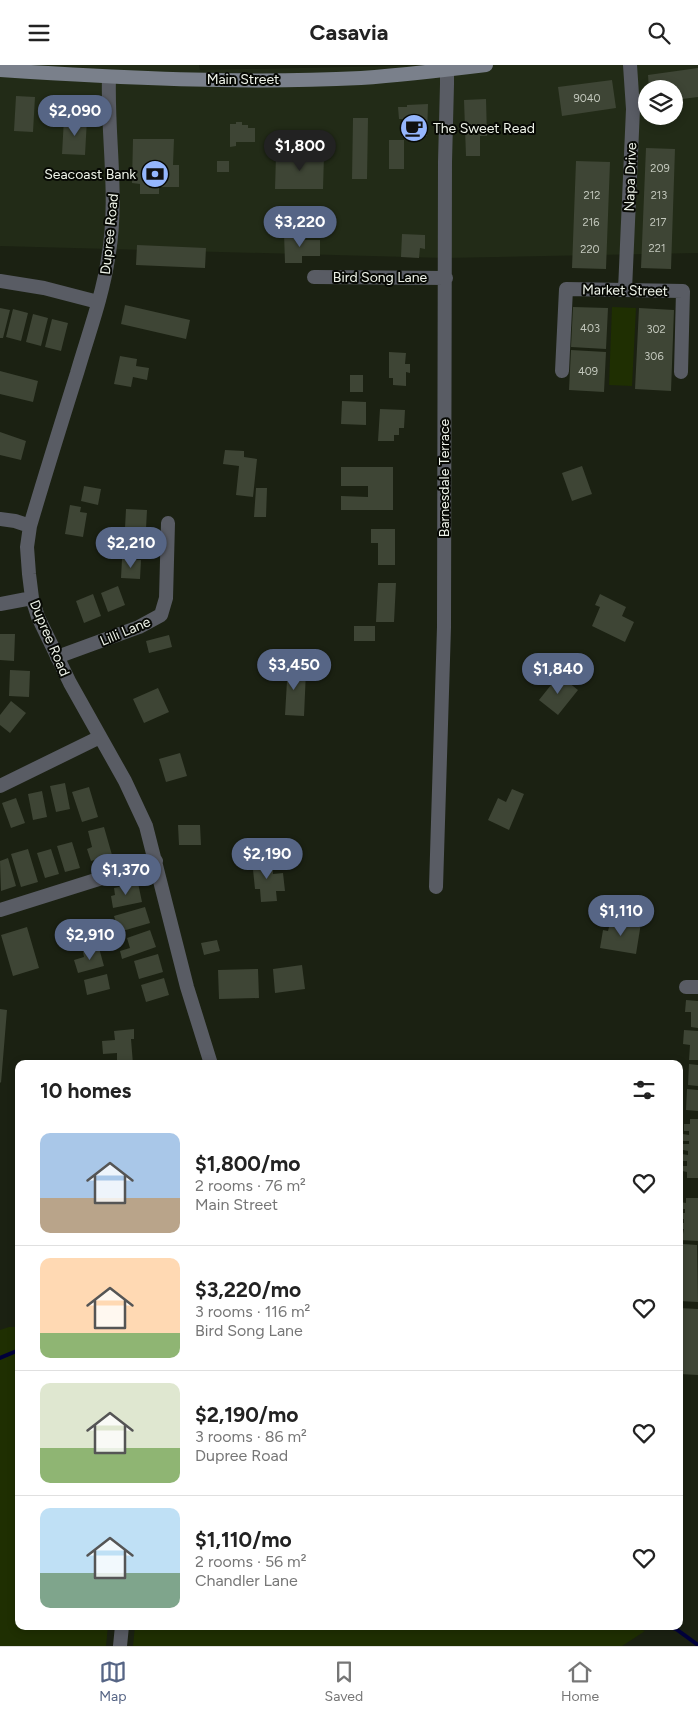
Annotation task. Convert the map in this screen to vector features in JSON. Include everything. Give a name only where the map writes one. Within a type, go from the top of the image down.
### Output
[{"type":"main road","name":"Main Street","points":[[0,70],[109,77],[302,79],[360,78],[486,65]]},
{"type":"street","name":"Napa Drive","points":[[625,290],[633,109],[630,65]]},
{"type":"street","name":"Barnesdale Terrace","points":[[436,887],[444,627],[446,278],[444,162],[448,84],[446,69]]},
{"type":"street","name":"Dupree Road","points":[[109,77],[113,210],[108,259],[98,302],[30,526],[27,547],[32,598],[38,617],[57,657],[136,803],[146,826],[187,987],[210,1060]]},
{"type":"street","name":"Bird Song Lane","points":[[314,277],[446,278]]},
{"type":"street","points":[[0,281],[44,288],[98,302]]},
{"type":"street","name":"Market Street","points":[[562,371],[566,289],[683,291],[681,372]]},
{"type":"street","points":[[0,519],[16,521],[30,526]]},
{"type":"street","name":"Lilli Lane","points":[[57,657],[139,627],[162,615],[166,598],[168,523]]},
{"type":"street","points":[[0,604],[32,598]]},
{"type":"street","points":[[0,785],[100,737]]},
{"type":"street","points":[[0,910],[156,861]]},
{"type":"street","points":[[120,1646],[122,1630]]},
{"type":"shaded area","points":[[0,65],[199,65],[200,70],[441,65],[698,65],[698,253],[445,258],[0,246]]},
{"type":"green space","points":[[612,307],[636,308],[632,386],[609,385]]},
{"type":"green space","points":[[15,1327],[15,1630],[108,1630],[106,1646],[0,1646],[0,1330]]},
{"type":"green space","points":[[135,1630],[645,1631],[622,1646],[133,1646]]},
{"type":"building","points":[[698,68],[698,97],[683,99],[683,80],[648,80],[648,75]]},
{"type":"building","points":[[612,80],[616,108],[562,116],[558,87]]},
{"type":"building","points":[[16,96],[35,97],[33,132],[14,131]]},
{"type":"building","points":[[486,99],[487,136],[480,136],[480,156],[466,156],[464,100]]},
{"type":"building","name":"The Sweet Read","points":[[428,104],[427,136],[402,137],[402,119],[399,119],[398,107]]},
{"type":"building","points":[[64,118],[87,119],[85,155],[62,154]]},
{"type":"building","points":[[353,118],[368,118],[367,179],[352,179]]},
{"type":"building","points":[[236,122],[248,125],[248,128],[255,128],[255,142],[236,142],[236,146],[230,147],[230,124],[236,124]]},
{"type":"building","name":"Seacoast Bank","points":[[133,139],[174,139],[173,165],[179,165],[179,187],[159,187],[159,194],[140,194],[140,184],[132,183]]},
{"type":"building","points":[[389,140],[404,140],[404,169],[389,169]]},
{"type":"building","points":[[646,148],[675,149],[671,269],[641,268]]},
{"type":"building","points":[[276,155],[324,155],[323,189],[275,189]]},
{"type":"building","points":[[217,161],[229,161],[229,172],[217,172]]},
{"type":"building","points":[[576,161],[610,162],[606,269],[572,268]]},
{"type":"building","points":[[284,233],[296,233],[297,240],[320,240],[320,256],[302,256],[302,263],[285,263]]},
{"type":"building","points":[[402,234],[425,235],[425,249],[420,248],[419,258],[401,257]]},
{"type":"building","points":[[137,245],[206,248],[205,268],[136,265]]},
{"type":"building","points":[[125,305],[190,320],[186,339],[121,324]]},
{"type":"building","points":[[573,307],[608,308],[606,349],[571,347]]},
{"type":"building","points":[[0,308],[10,310],[3,338],[0,338]]},
{"type":"building","points":[[639,308],[674,310],[671,391],[635,389]]},
{"type":"building","points":[[13,309],[28,313],[21,341],[6,337]]},
{"type":"building","points":[[33,314],[48,318],[41,346],[26,342]]},
{"type":"building","points":[[52,319],[68,323],[61,351],[45,347]]},
{"type":"building","points":[[571,350],[606,352],[604,392],[569,390]]},
{"type":"building","points":[[389,352],[406,353],[405,364],[410,364],[410,373],[406,372],[406,386],[393,385],[393,378],[389,378]]},
{"type":"building","points":[[120,356],[137,359],[136,366],[149,368],[147,380],[133,377],[131,387],[114,384]]},
{"type":"building","points":[[0,371],[38,381],[33,402],[0,394]]},
{"type":"building","points":[[350,375],[363,375],[363,392],[350,392]]},
{"type":"building","points":[[342,401],[366,402],[366,425],[341,424]]},
{"type":"building","points":[[380,409],[405,410],[404,428],[399,428],[399,435],[394,435],[394,441],[378,441]]},
{"type":"building","points":[[0,432],[26,441],[21,460],[0,455]]},
{"type":"building","points":[[225,450],[244,451],[244,457],[257,459],[253,497],[236,495],[239,466],[223,464]]},
{"type":"building","points":[[582,466],[592,494],[572,501],[562,473]]},
{"type":"building","points":[[341,467],[393,467],[393,510],[341,510],[341,496],[368,497],[368,486],[341,486]]},
{"type":"building","points":[[84,486],[101,489],[98,505],[81,501]]},
{"type":"building","points":[[256,488],[267,488],[266,517],[254,517]]},
{"type":"building","points":[[70,505],[81,507],[80,512],[87,513],[83,537],[65,534]]},
{"type":"building","points":[[126,509],[147,510],[146,529],[125,528]]},
{"type":"building","points":[[371,529],[395,529],[395,565],[378,565],[378,543],[371,543]]},
{"type":"building","points":[[124,534],[144,535],[143,554],[123,553]]},
{"type":"building","points":[[122,559],[141,560],[140,579],[121,578]]},
{"type":"building","points":[[378,583],[396,583],[394,622],[376,622]]},
{"type":"building","points":[[118,586],[125,605],[108,612],[101,593]]},
{"type":"building","points":[[93,594],[101,616],[84,623],[76,601]]},
{"type":"building","points":[[600,594],[626,607],[622,616],[634,622],[625,642],[592,626],[600,607],[595,605]]},
{"type":"building","points":[[354,626],[375,626],[375,641],[354,641]]},
{"type":"building","points":[[0,634],[15,634],[14,661],[0,660]]},
{"type":"building","points":[[169,635],[172,647],[149,653],[146,641]]},
{"type":"building","points":[[10,670],[30,671],[29,697],[9,696]]},
{"type":"building","points":[[277,670],[306,671],[304,716],[285,715],[287,681],[277,680]]},
{"type":"building","points":[[559,675],[578,690],[558,715],[539,700]]},
{"type":"building","points":[[158,688],[169,712],[144,723],[133,699]]},
{"type":"building","points":[[11,701],[26,713],[10,733],[0,725],[0,715]]},
{"type":"building","points":[[180,753],[187,776],[166,782],[159,759]]},
{"type":"building","points":[[65,783],[70,809],[56,812],[50,786]]},
{"type":"building","points":[[89,787],[98,817],[82,822],[72,792]]},
{"type":"building","points":[[512,789],[524,794],[509,830],[488,820],[498,798],[506,802]]},
{"type":"building","points":[[42,791],[47,817],[33,820],[28,794]]},
{"type":"building","points":[[16,798],[25,823],[11,828],[2,803]]},
{"type":"building","points":[[178,825],[200,825],[201,845],[179,845]]},
{"type":"building","points":[[104,827],[112,855],[91,861],[87,849],[92,847],[88,831]]},
{"type":"building","points":[[72,842],[80,868],[65,872],[57,846]]},
{"type":"building","points":[[28,849],[38,882],[21,887],[11,854]]},
{"type":"building","points":[[51,849],[59,874],[45,878],[37,853]]},
{"type":"building","points":[[8,858],[16,886],[1,891],[0,861]]},
{"type":"building","points":[[272,858],[273,874],[283,873],[285,891],[276,891],[277,901],[261,902],[260,889],[255,889],[252,860]]},
{"type":"building","points":[[138,883],[142,902],[113,908],[111,896],[115,895],[114,888]]},
{"type":"building","points":[[145,907],[150,923],[119,932],[114,916]]},
{"type":"building","points":[[611,919],[641,923],[636,954],[600,948],[603,930],[608,931]]},
{"type":"building","points":[[27,927],[39,968],[13,976],[1,935]]},
{"type":"building","points":[[150,930],[156,947],[122,959],[120,951],[130,948],[127,938]]},
{"type":"building","points":[[217,940],[220,951],[204,955],[201,943]]},
{"type":"building","points":[[99,948],[104,966],[78,973],[74,960],[84,957],[83,952]]},
{"type":"building","points":[[158,954],[163,972],[139,979],[134,961]]},
{"type":"building","points":[[302,965],[305,989],[275,993],[273,969]]},
{"type":"building","points":[[258,969],[259,998],[219,999],[218,970]]},
{"type":"building","points":[[107,974],[110,989],[87,995],[84,980]]},
{"type":"building","points":[[164,978],[169,995],[146,1002],[141,985]]},
{"type":"building","points":[[686,1000],[698,1001],[698,1028],[691,1027],[691,1012],[685,1012]]},
{"type":"building","points":[[0,1009],[7,1010],[1,1083],[0,1082]]},
{"type":"building","points":[[134,1029],[134,1039],[131,1039],[133,1060],[117,1060],[117,1053],[103,1054],[102,1041],[115,1040],[114,1031]]},
{"type":"building","points":[[684,1030],[698,1031],[698,1060],[689,1060],[690,1045],[683,1044]]},
{"type":"building","points":[[689,1064],[698,1065],[698,1086],[688,1085]]},
{"type":"building","points":[[687,1089],[698,1090],[698,1111],[686,1110]]},
{"type":"building","points":[[690,1119],[698,1119],[698,1178],[687,1178],[687,1172],[683,1171],[683,1166],[687,1166],[687,1161],[683,1161],[683,1154],[688,1155],[688,1151],[683,1150],[683,1144],[689,1144],[689,1141],[683,1141],[683,1134],[689,1135],[689,1131],[684,1131],[684,1124],[690,1124]]},
{"type":"building","points":[[686,1198],[698,1198],[698,1241],[683,1240],[683,1213],[685,1213],[685,1209],[683,1209],[683,1202],[686,1203]]},
{"type":"building","points":[[683,1244],[697,1245],[698,1302],[683,1301]]},
{"type":"building","points":[[683,1308],[698,1309],[698,1375],[683,1374]]},
{"type":"waterway","points":[[0,1358],[15,1352]]},
{"type":"waterway","points":[[677,1630],[698,1645]]},
{"type":"place","name":"The Sweet Read","points":[[414,128]]},
{"type":"place","name":"Seacoast Bank","points":[[155,174]]}]
